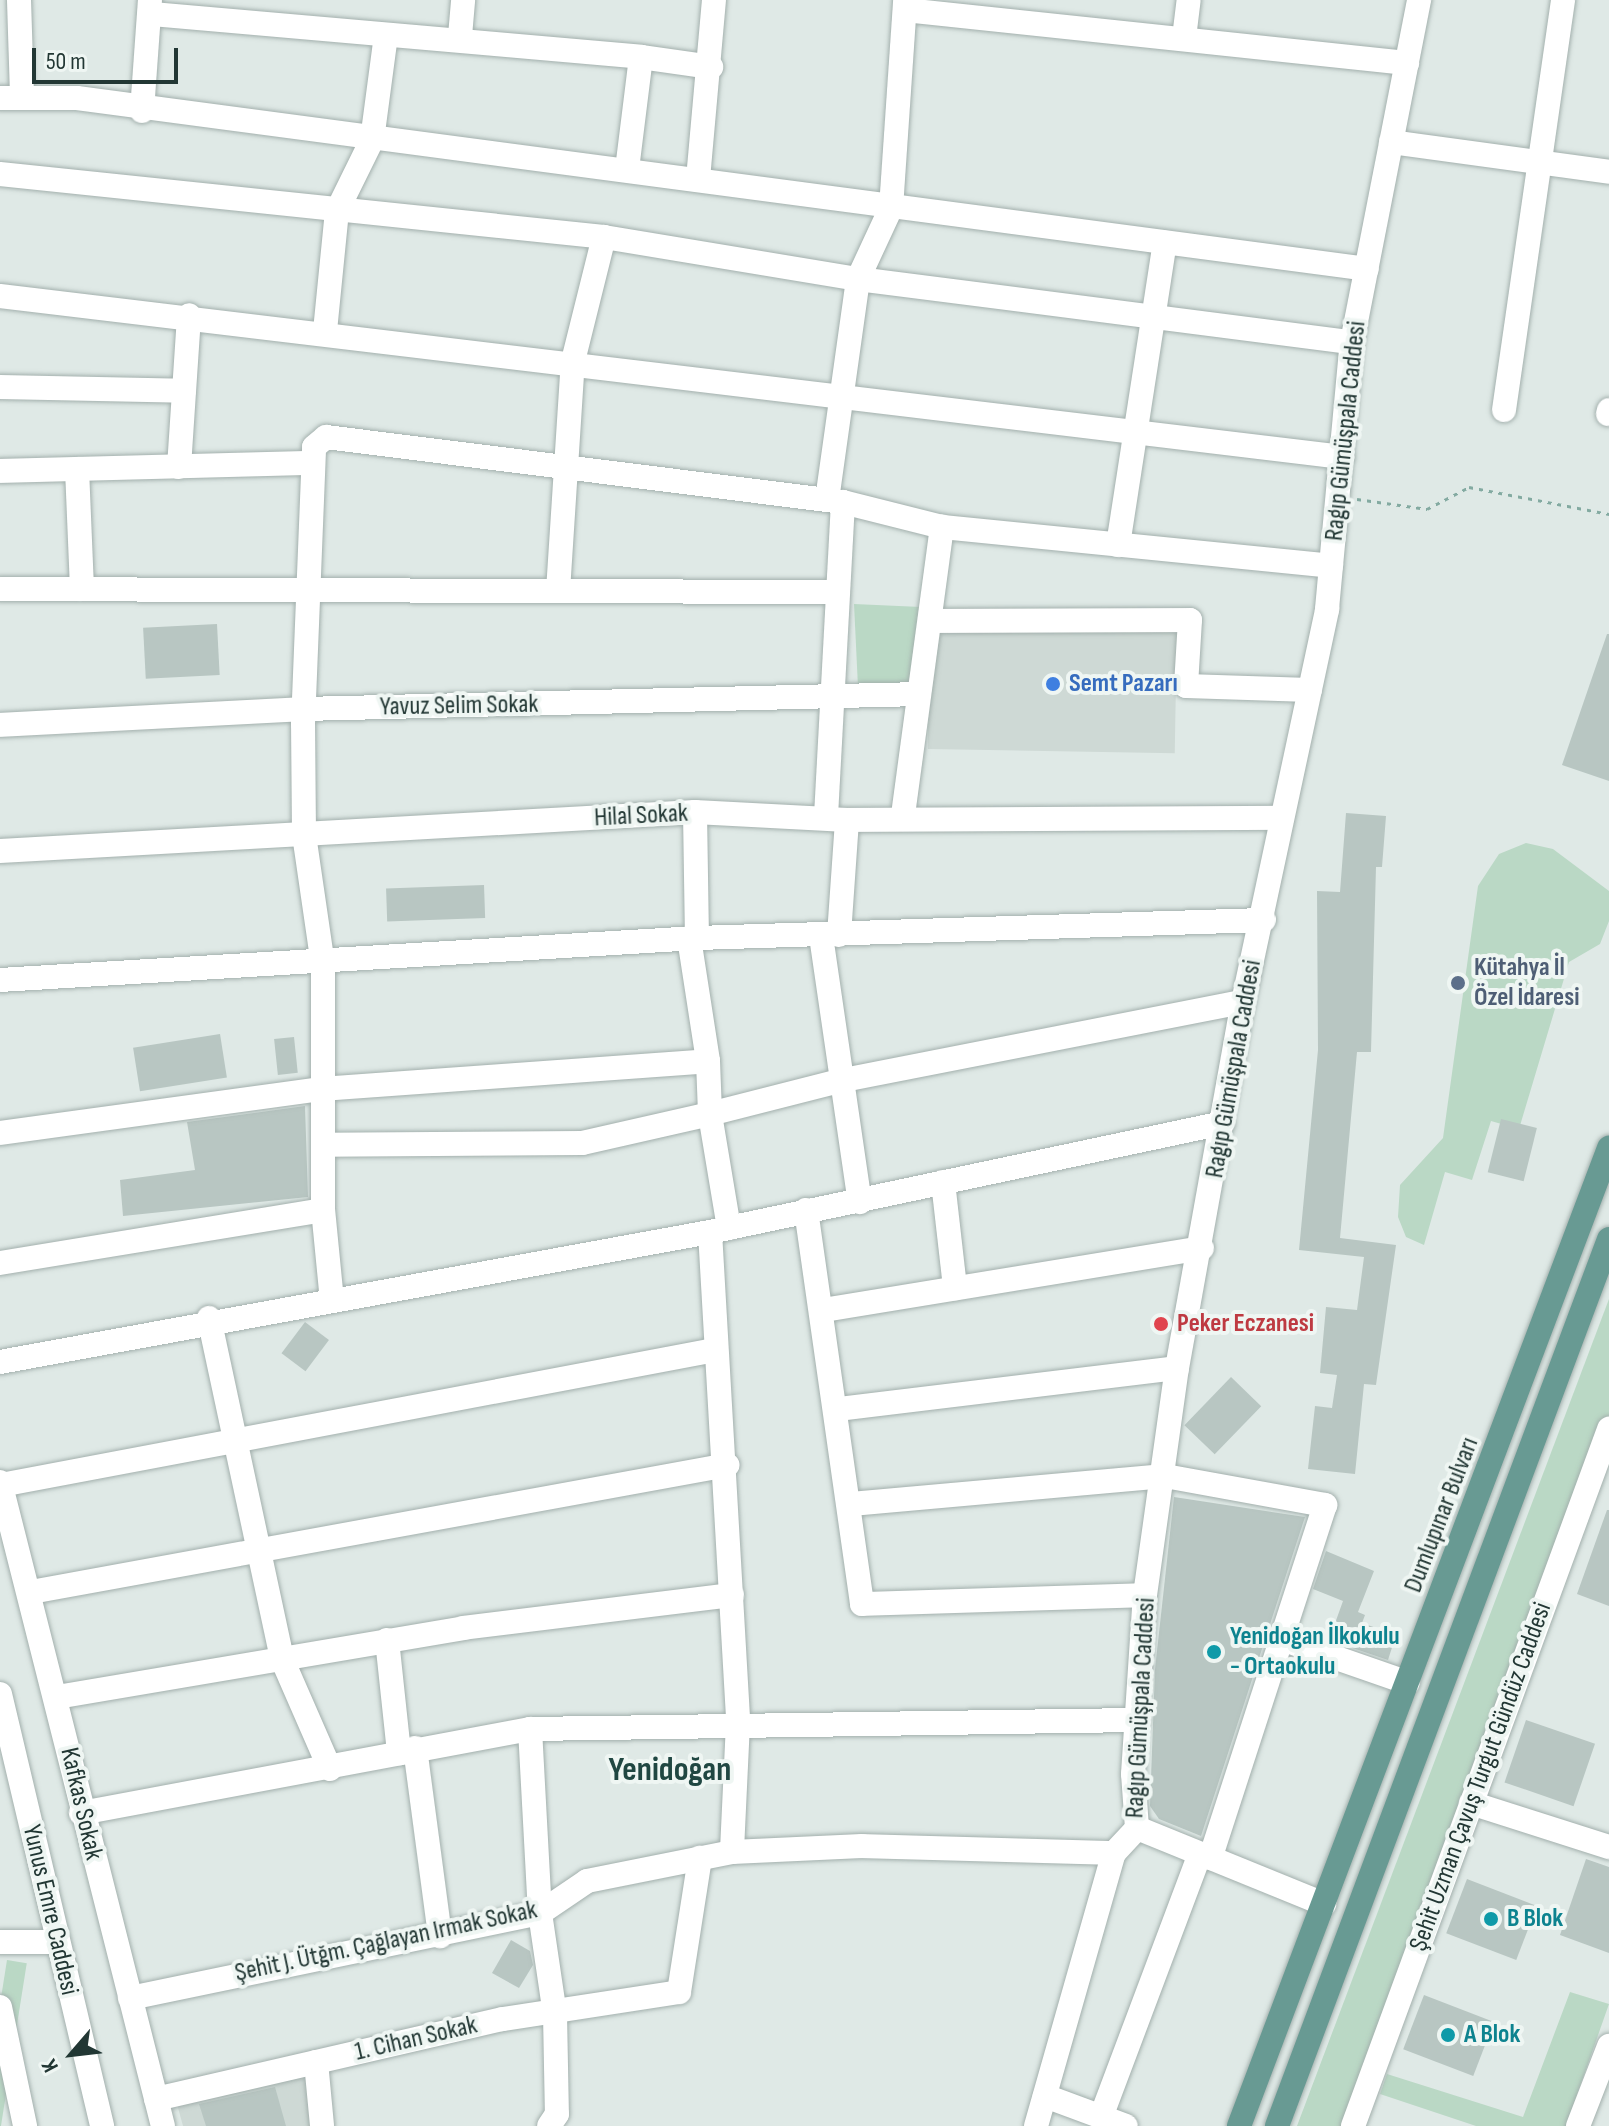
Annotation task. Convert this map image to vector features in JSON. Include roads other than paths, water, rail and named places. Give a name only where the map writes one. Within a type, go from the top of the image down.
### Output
[{"type":"main road","name":"Dumlupınar Bulvarı","points":[[1239,2126],[1609,1148]]},
{"type":"main road","points":[[1277,2126],[1609,1239]]},
{"type":"street","points":[[19,0],[11,98],[77,98],[142,111],[698,179],[891,208],[1367,269]]},
{"type":"street","points":[[460,36],[463,0]]},
{"type":"street","points":[[698,179],[711,67],[714,0]]},
{"type":"street","points":[[1184,38],[1189,0]]},
{"type":"street","name":"Ragıp Gümüşpala Caddesi","points":[[1036,2126],[1114,1853],[1137,1828],[1138,1720],[1145,1595],[1165,1476],[1177,1368],[1202,1248],[1243,1002],[1264,920],[1310,690],[1331,566],[1352,342],[1419,0]]},
{"type":"street","points":[[1504,410],[1563,0]]},
{"type":"street","points":[[860,1202],[839,1081],[830,936],[837,818],[832,697],[838,592],[835,501],[839,394],[858,279],[891,208],[905,5],[1407,63]]},
{"type":"street","points":[[142,111],[151,7],[281,10],[386,35],[460,36],[711,67]]},
{"type":"street","points":[[325,331],[337,211],[372,140],[386,35]]},
{"type":"street","points":[[627,170],[641,57]]},
{"type":"street","points":[[1391,142],[1609,172]]},
{"type":"street","points":[[0,174],[604,237],[858,279],[1352,342]]},
{"type":"street","points":[[558,591],[561,466],[573,361],[604,237]]},
{"type":"street","points":[[1118,545],[1165,243]]},
{"type":"street","points":[[0,296],[325,331],[839,394],[1136,435],[1342,457]]},
{"type":"street","points":[[179,467],[189,315]]},
{"type":"street","points":[[0,387],[184,391]]},
{"type":"street","points":[[332,1301],[323,1210],[323,965],[304,835],[303,709],[314,447],[326,437],[835,501],[942,527],[1331,566]]},
{"type":"street","points":[[0,471],[313,463]]},
{"type":"street","points":[[77,469],[82,589]]},
{"type":"street","points":[[903,815],[942,527]]},
{"type":"street","points":[[0,589],[838,592]]},
{"type":"street","points":[[930,621],[1190,620],[1186,686],[1310,690]]},
{"type":"street","name":"Yavuz Selim Sokak","points":[[0,725],[303,709],[919,694]]},
{"type":"street","points":[[695,812],[693,938],[708,1061],[720,1230],[715,1350],[728,1465],[738,1723],[732,1852]]},
{"type":"street","name":"Hilal Sokak","points":[[0,851],[695,812],[837,818],[903,815],[1282,818]]},
{"type":"street","points":[[0,980],[323,965],[693,938],[1264,920]]},
{"type":"street","points":[[324,1145],[582,1143],[839,1081],[1243,1002]]},
{"type":"street","points":[[0,1133],[321,1089],[708,1061]]},
{"type":"street","points":[[0,1362],[209,1318],[332,1301],[720,1230],[1223,1123]]},
{"type":"street","points":[[943,1182],[955,1288]]},
{"type":"street","points":[[0,1263],[323,1210]]},
{"type":"street","points":[[806,1210],[839,1409],[862,1604],[1145,1595]]},
{"type":"street","points":[[824,1310],[1202,1248]]},
{"type":"street","points":[[209,1318],[232,1445],[261,1551],[282,1659],[330,1769]]},
{"type":"street","points":[[0,1484],[232,1445],[715,1350]]},
{"type":"street","points":[[839,1409],[1177,1368]]},
{"type":"street","name":"Şehit Uzman Çavuş Turgut Gündüz Caddesi","points":[[1353,2126],[1609,1429]]},
{"type":"street","points":[[31,1592],[728,1465]]},
{"type":"street","points":[[851,1504],[1165,1476],[1325,1505],[1282,1639],[1205,1856],[1101,2117]]},
{"type":"street","name":"Kafkas Sokak","points":[[0,1484],[31,1592],[81,1813],[163,2126]]},
{"type":"street","points":[[57,1697],[387,1640],[732,1595]]},
{"type":"street","points":[[1282,1639],[1408,1683]]},
{"type":"street","points":[[387,1640],[440,1936]]},
{"type":"street","name":"Yunus Emre Caddesi","points":[[0,1694],[11,1795],[57,1942],[102,2126]]},
{"type":"street","points":[[81,1813],[330,1769],[407,1750],[530,1729],[738,1723],[1138,1720]]},
{"type":"street","points":[[530,1729],[540,1913],[555,2014],[557,2114],[549,2126]]},
{"type":"street","points":[[1471,1803],[1609,1847]]},
{"type":"street","points":[[1137,1828],[1324,1904]]},
{"type":"street","name":"Şehit J. Ütğm. Çağlayan Irmak Sokak","points":[[130,1998],[540,1913],[587,1881],[732,1852],[862,1846],[1114,1853]]},
{"type":"street","name":"1. Cihan Sokak","points":[[156,2099],[316,2062],[679,1992],[700,1858]]},
{"type":"street","points":[[0,1942],[57,1942]]},
{"type":"street","points":[[0,2007],[25,2126]]},
{"type":"street","points":[[1578,2126],[1609,2046]]},
{"type":"street","points":[[316,2062],[322,2126]]},
{"type":"street","points":[[1045,2096],[1126,2126]]},
{"type":"place","name":"Semt Pazarı","points":[[1053,684]]},
{"type":"place","name":"Kütahya İl Özel İdaresi","points":[[1458,983]]},
{"type":"place","name":"Peker Eczanesi","points":[[1161,1324]]},
{"type":"place","name":"Yenidoğan İlkokulu - Ortaokulu","points":[[1214,1652]]},
{"type":"place","name":"B Blok","points":[[1491,1919]]},
{"type":"place","name":"A Blok","points":[[1448,2035]]},
{"type":"district","name":"Yenidoğan","points":[[670,1770]]}]
